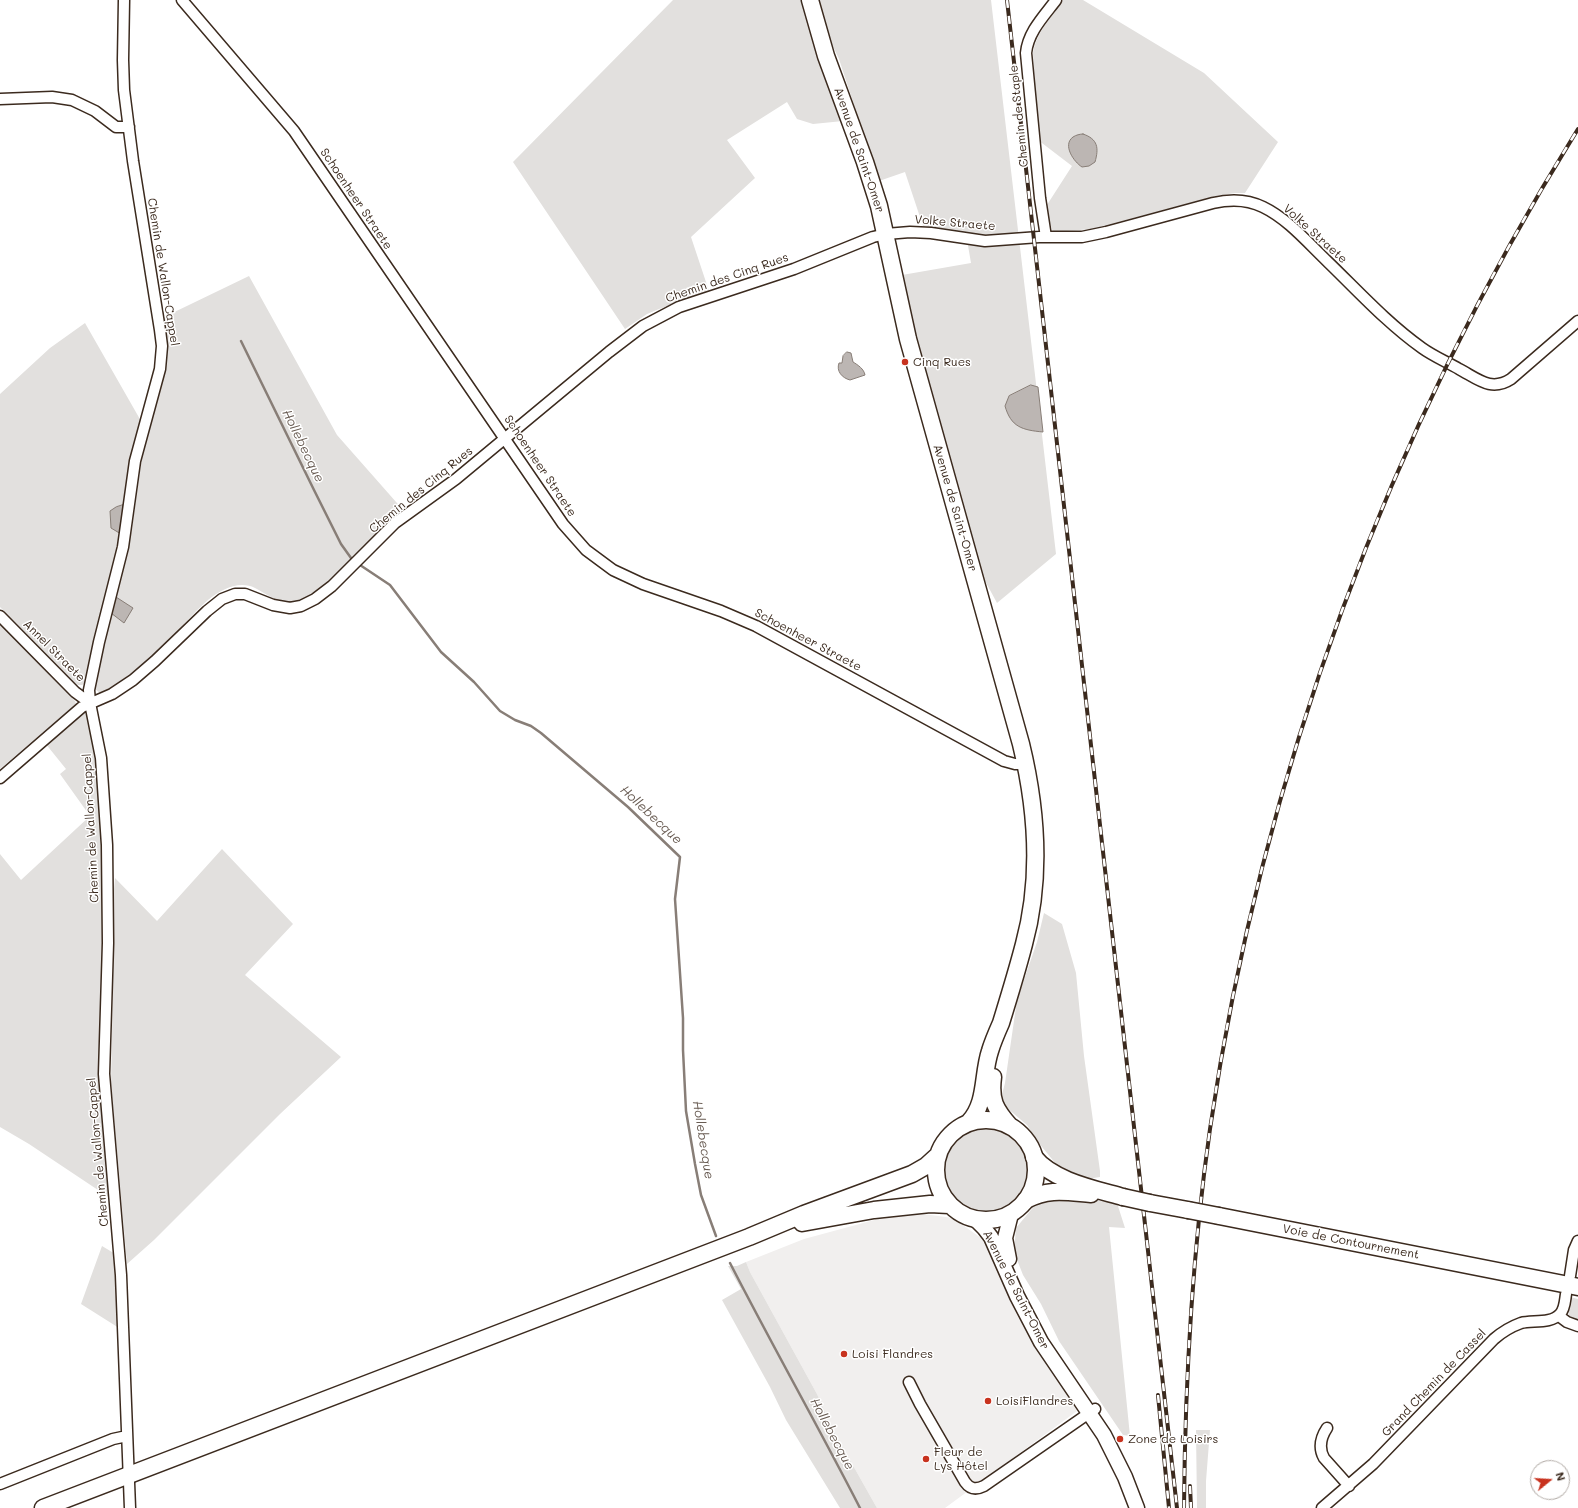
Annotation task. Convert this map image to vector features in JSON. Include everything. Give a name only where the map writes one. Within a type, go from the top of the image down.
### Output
[{"type":"main road","name":"Avenue de Saint-Omer","points":[[810,0],[826,56],[869,172],[886,234],[911,349],[1025,764],[1032,799],[1036,858],[1034,890],[1024,944],[1000,1023],[988,1056],[979,1108],[969,1122]]},
{"type":"main road","name":"Avenue de Saint-Omer","points":[[1000,1023],[992,1080],[992,1093],[996,1108],[1010,1126]]},
{"type":"main road","points":[[992,1120],[1010,1126],[1024,1138],[1034,1157],[1036,1166],[1033,1188],[1021,1206],[1011,1214],[993,1220],[975,1220],[961,1214],[949,1205],[937,1184],[935,1170],[937,1156],[943,1143],[949,1135],[969,1122],[992,1120]]},
{"type":"main road","points":[[43,1508],[749,1237],[804,1214],[912,1174],[926,1166],[937,1156]]},
{"type":"main road","name":"Voie de Contournement","points":[[1034,1157],[1041,1166],[1052,1173],[1123,1197],[1571,1285]]},
{"type":"main road","name":"Voie de Contournement","points":[[1026,1200],[1040,1193],[1052,1191],[1123,1197]]},
{"type":"main road","points":[[749,1237],[793,1225],[849,1213],[922,1204],[949,1205]]},
{"type":"main road","name":"Avenue de Saint-Omer","points":[[1011,1214],[1006,1229],[1005,1242],[1008,1257],[1014,1273],[1026,1299],[1047,1337],[1092,1411],[1125,1477],[1137,1508]]},
{"type":"main road","name":"Avenue de Saint-Omer","points":[[975,1220],[991,1237],[1017,1296],[1038,1337],[1064,1378],[1113,1436],[1125,1459],[1145,1508]]},
{"type":"street","name":"Chemin de Wallon-Cappel","points":[[124,0],[123,66],[129,127],[160,330],[162,355],[157,386],[135,461],[122,551],[89,690],[90,703],[100,750],[107,840],[108,943],[104,1074],[120,1269],[130,1508]]},
{"type":"street","name":"Schoenheer Straete","points":[[182,0],[294,131],[570,532],[591,554],[613,570],[638,582],[725,612],[756,626],[1004,761],[1015,764],[1025,764]]},
{"type":"street","name":"Chemin de Staple","points":[[1046,237],[1037,168],[1026,53],[1032,34],[1056,0]]},
{"type":"street","points":[[0,99],[52,97],[72,100],[95,111],[116,127],[129,127]]},
{"type":"street","name":"Volke Straete","points":[[886,234],[925,233],[985,241],[1046,237],[1076,237],[1100,234],[1226,200],[1246,201],[1258,205],[1277,215],[1288,224],[1381,314],[1414,342],[1434,356],[1492,385],[1503,384],[1516,376],[1578,321]]},
{"type":"street","name":"Chemin des Cinq Rues","points":[[0,778],[78,710],[90,703],[112,694],[133,680],[212,606],[226,596],[245,594],[273,605],[290,608],[301,606],[315,600],[332,586],[396,523],[456,479],[618,344],[658,317],[688,304],[782,273],[868,238],[886,234]]},
{"type":"street","name":"Annel Straete","points":[[0,616],[75,692],[90,703]]},
{"type":"street","points":[[1578,1242],[1574,1250],[1571,1285],[1563,1309],[1559,1316],[1571,1324],[1578,1326]]},
{"type":"street","name":"Grand Chemin de Cassel","points":[[1322,1508],[1373,1464],[1499,1335],[1511,1327],[1522,1323],[1551,1319],[1559,1316]]},
{"type":"street","points":[[909,1382],[965,1482],[970,1488],[973,1489],[984,1486],[1092,1411]]},
{"type":"street","points":[[1327,1428],[1321,1438],[1321,1452],[1324,1458],[1349,1486]]},
{"type":"street","points":[[0,1484],[108,1441],[127,1436]]},
{"type":"shaded area","points":[[673,0],[803,0],[843,121],[813,124],[797,119],[787,102],[727,140],[755,178],[691,237],[709,291],[647,314],[625,329],[513,162]]},
{"type":"shaded area","points":[[819,0],[991,0],[1056,554],[997,603],[977,566],[912,327],[902,275],[971,263],[966,234],[923,226],[905,172],[879,181],[855,115],[855,108],[839,59],[825,30]]},
{"type":"shaded area","points":[[1063,0],[1083,0],[1204,73],[1278,142],[1245,193],[1216,196],[1092,229],[1053,232],[1045,208],[1072,166],[1038,140],[1033,53],[1037,39]]},
{"type":"shaded area","points":[[1083,134],[1094,141],[1097,152],[1095,162],[1089,166],[1082,167],[1070,153],[1069,144],[1073,137]]},
{"type":"shaded area","points":[[249,276],[337,435],[404,511],[379,532],[321,587],[305,598],[291,602],[280,601],[255,588],[243,585],[230,587],[218,593],[208,600],[142,664],[114,686],[100,693],[95,689],[102,646],[121,579],[132,529],[143,450],[166,361],[162,318]]},
{"type":"shaded area","points":[[85,323],[141,421],[121,538],[87,677],[85,683],[78,685],[0,607],[0,394],[50,348]]},
{"type":"shaded area","points":[[847,352],[851,353],[853,362],[862,369],[865,375],[850,380],[844,378],[840,374],[838,366],[839,363],[842,363],[843,356]]},
{"type":"shaded area","points":[[1031,385],[1038,387],[1043,432],[1029,430],[1018,426],[1007,413],[1005,406],[1009,396]]},
{"type":"shaded area","points":[[123,505],[121,534],[111,528],[110,511]]},
{"type":"shaded area","points":[[116,597],[133,608],[124,623],[111,613]]},
{"type":"shaded area","points":[[0,624],[75,701],[76,704],[0,769]]},
{"type":"shaded area","points":[[85,712],[90,721],[96,768],[104,878],[104,948],[113,1200],[29,1144],[0,1127],[0,854],[21,880],[90,816],[60,774],[66,769],[45,743],[81,713]]},
{"type":"shaded area","points":[[222,849],[293,924],[245,975],[341,1057],[280,1114],[154,1240],[127,1264],[111,1083],[113,900],[115,878],[157,921]]},
{"type":"shaded area","points":[[1044,913],[1062,924],[1076,973],[1084,1056],[1100,1177],[1087,1179],[1060,1169],[1038,1142],[1027,1125],[1000,1102],[1005,1083],[1017,1000],[1037,942]]},
{"type":"shaded area","points":[[978,1127],[994,1127],[1003,1130],[1017,1139],[1026,1153],[1029,1162],[1029,1178],[1026,1187],[1017,1201],[1003,1210],[994,1213],[978,1213],[962,1206],[955,1201],[950,1194],[943,1178],[943,1162],[950,1146],[955,1139],[962,1134]]},
{"type":"shaded area","points":[[1040,1199],[1086,1199],[1117,1203],[1125,1228],[1109,1227],[1130,1436],[1123,1435],[1059,1341],[1041,1304],[1023,1275],[1014,1252],[1016,1228]]},
{"type":"shaded area","points":[[923,1214],[953,1218],[985,1241],[1018,1317],[1077,1411],[945,1508],[877,1508],[833,1430],[817,1394],[750,1272],[746,1262],[804,1239],[878,1219]]},
{"type":"shaded area","points":[[102,1246],[117,1255],[119,1328],[81,1304]]},
{"type":"shaded area","points":[[746,1262],[750,1272],[817,1394],[833,1430],[877,1508],[840,1508],[786,1420],[770,1387],[722,1300],[741,1289],[728,1266],[737,1266]]},
{"type":"shaded area","points":[[1570,1297],[1578,1299],[1578,1322],[1571,1317],[1568,1312]]},
{"type":"shaded area","points":[[1196,1430],[1210,1430],[1206,1481],[1206,1508],[1197,1508]]},
{"type":"waterway","name":"Hollebecque","points":[[241,341],[341,544],[351,558]]},
{"type":"waterway","name":"Hollebecque","points":[[360,565],[390,585],[441,652],[474,682],[500,711],[515,720],[531,726],[541,733],[628,807],[680,857],[675,899],[683,1018],[686,1111],[701,1195],[716,1236]]},
{"type":"waterway","name":"Hollebecque","points":[[730,1263],[860,1508]]},
{"type":"railway","points":[[1007,0],[1177,1508]]},
{"type":"railway","points":[[1184,1508],[1188,1365],[1194,1271],[1198,1224],[1210,1129],[1233,996],[1263,865],[1299,737],[1342,610],[1392,486],[1448,364],[1510,245],[1578,129]]},
{"type":"railway","points":[[1158,1395],[1169,1508]]},
{"type":"railway","points":[[1190,1486],[1191,1508]]},
{"type":"place","name":"Cinq Rues","points":[[905,362]]},
{"type":"place","name":"Loisi Flandres","points":[[844,1354]]},
{"type":"place","name":"LoisiFlandres","points":[[988,1401]]},
{"type":"place","name":"Zone de Loisirs","points":[[1120,1439]]},
{"type":"place","name":"Fleur de Lys Hôtel","points":[[926,1459]]}]
